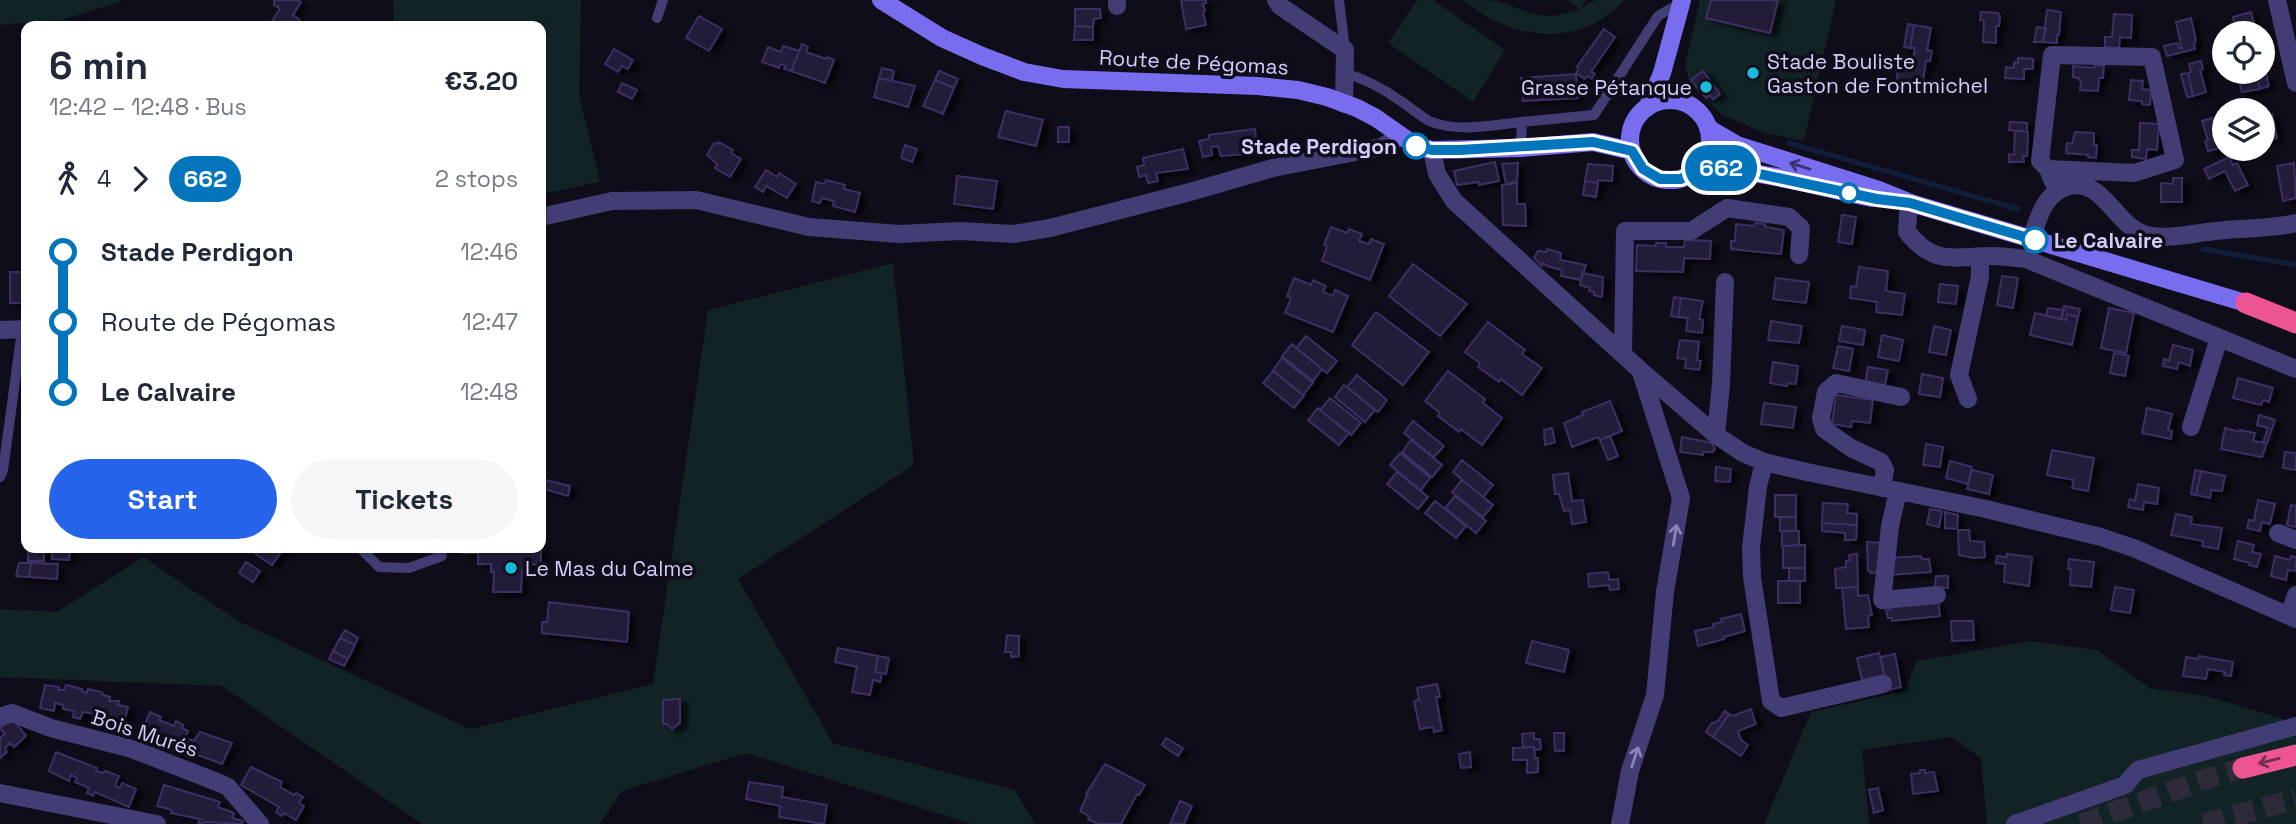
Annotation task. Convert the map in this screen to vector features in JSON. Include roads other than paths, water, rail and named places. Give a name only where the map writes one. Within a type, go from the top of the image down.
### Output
[{"type":"highway","points":[[2246,303],[2296,321]]},
{"type":"highway","points":[[2242,768],[2296,755]]},
{"type":"main road","name":"Route de Pégomas","points":[[881,0],[942,38],[1024,72],[1063,79],[1258,86],[1298,90],[1327,97],[1376,118],[1400,137],[1416,146],[1432,150],[1521,148],[1593,142],[1632,151]]},
{"type":"main road","points":[[1682,1],[1662,74],[1647,108],[1634,124],[1630,142],[1632,151],[1643,169],[1660,179],[1681,179],[1698,168],[1709,149],[1708,128]]},
{"type":"main road","points":[[1662,74],[1675,100],[1695,109],[1708,128],[1737,145],[1879,190],[1910,203],[2246,303]]},
{"type":"main road","points":[[1647,108],[1655,103],[1675,100]]},
{"type":"main road","name":"Route de Pégomas","points":[[1593,142],[1634,124]]},
{"type":"main road","points":[[1698,168],[1731,168],[1877,199],[1910,203]]},
{"type":"street","points":[[1276,0],[1280,6],[1345,50],[1344,104]]},
{"type":"street","points":[[2277,0],[2296,83]]},
{"type":"street","points":[[2048,170],[2134,173],[2175,160],[2152,57],[2052,55],[2040,161],[2048,170],[2057,191]]},
{"type":"street","points":[[546,217],[612,201],[696,200],[809,227],[900,234],[960,231],[1014,234],[1050,228],[1273,168],[1381,147],[1400,137]]},
{"type":"street","points":[[1432,150],[1437,174],[1454,201],[1640,370],[1716,435],[1743,453],[1764,462],[2101,537],[2136,549],[2293,617],[2296,595]]},
{"type":"street","points":[[2031,239],[2046,201],[2057,191],[2071,186],[2094,189],[2126,225],[2147,235],[2163,237],[2296,223]]},
{"type":"street","points":[[1910,203],[1907,232],[1919,246],[1933,254],[1955,258],[2026,259],[2296,369]]},
{"type":"street","points":[[1623,354],[1625,231],[1691,231],[1727,208],[1789,217],[1801,228],[1799,255]]},
{"type":"street","points":[[1968,399],[1959,375],[1980,277],[1980,257]]},
{"type":"street","points":[[1716,435],[1726,282]]},
{"type":"street","points":[[0,330],[21,329]]},
{"type":"street","points":[[2191,427],[2219,338]]},
{"type":"street","points":[[1620,824],[1630,771],[1655,695],[1665,592],[1681,498],[1640,370]]},
{"type":"street","points":[[1901,397],[1836,383],[1826,391],[1821,418],[1824,429],[1851,448],[1881,462],[1885,470],[1890,489],[1891,526],[1882,600],[1937,595]]},
{"type":"street","points":[[1764,462],[1758,487],[1751,548],[1752,577],[1771,701],[1781,708],[1883,684]]},
{"type":"street","points":[[2278,533],[2296,540]]},
{"type":"street","name":"Bois Murés","points":[[0,717],[12,713],[51,727],[132,749],[216,782],[228,787],[260,824]]},
{"type":"street","points":[[2015,824],[2125,785],[2138,770],[2296,726]]},
{"type":"street","points":[[0,793],[157,824]]},
{"type":"lane","points":[[657,18],[663,0]]},
{"type":"lane","points":[[1339,0],[1345,50]]},
{"type":"lane","points":[[1344,73],[1364,78],[1426,120],[1443,125],[1462,127],[1594,115],[1658,16],[1682,1]]},
{"type":"lane","points":[[1521,148],[1522,122]]},
{"type":"lane","points":[[0,477],[21,349]]},
{"type":"lane","points":[[365,553],[379,567],[409,568],[442,556]]},
{"type":"waterway","points":[[1789,143],[2018,209]]},
{"type":"waterway","points":[[2203,249],[2296,265]]},
{"type":"tunnel","points":[[2081,824],[2243,768]]},
{"type":"tunnel","points":[[2204,824],[2296,799]]},
{"type":"place","name":"Stade Bouliste Gaston de Fontmichel","points":[[1753,73]]},
{"type":"place","name":"Grasse Pétanque","points":[[1706,87]]},
{"type":"place","name":"Stade Perdigon","points":[[1416,146]]},
{"type":"place","name":"Le Calvaire","points":[[2035,240]]},
{"type":"place","name":"Le Mas du Calme","points":[[511,568]]}]
